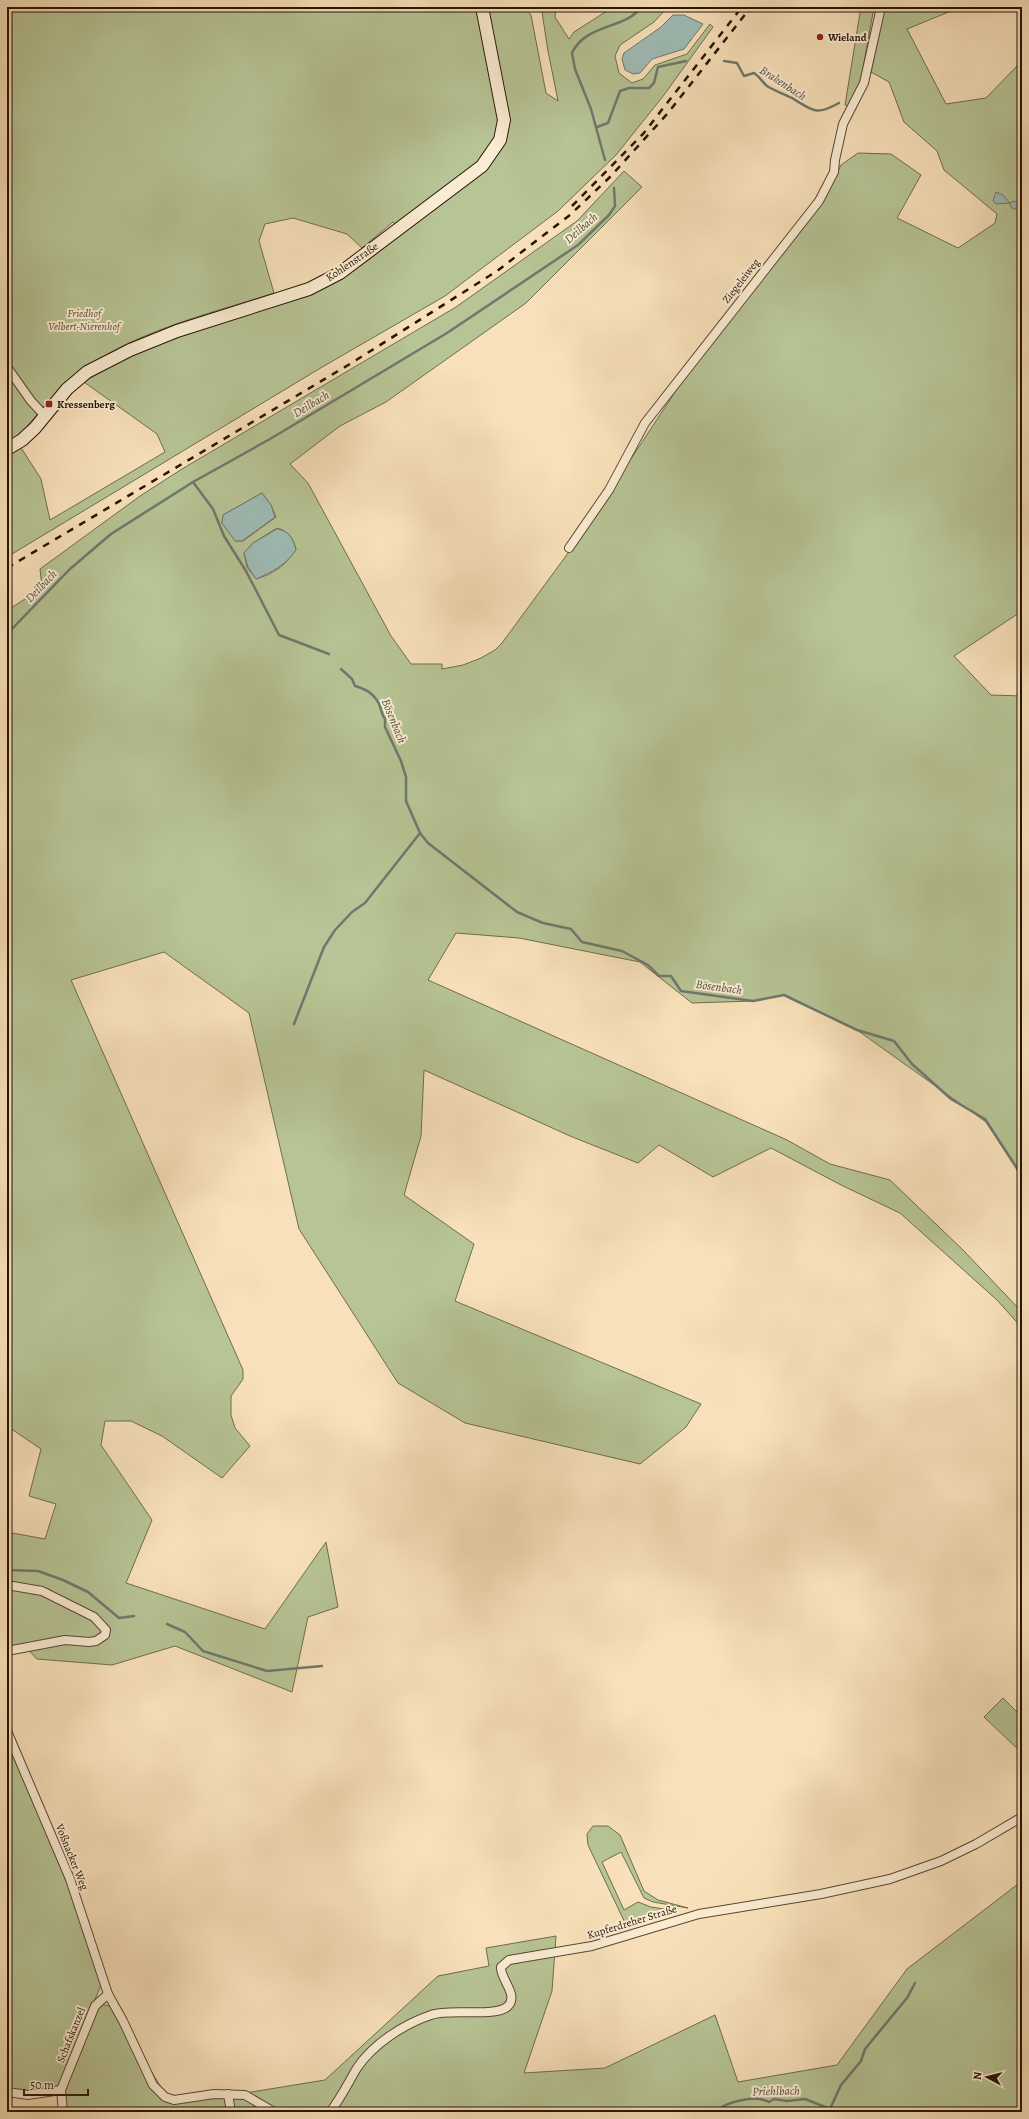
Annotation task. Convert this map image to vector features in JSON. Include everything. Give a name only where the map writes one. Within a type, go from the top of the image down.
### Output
[{"type":"main road","name":"Kohlenstraße","points":[[7,449],[22,440],[45,416],[67,389],[87,372],[130,350],[177,331],[309,289],[340,273],[482,166],[500,140],[504,120],[482,7]]},
{"type":"street","name":"Ziegeleiweg","points":[[569,548],[609,490],[644,423],[819,201],[834,172],[835,160],[843,124],[864,83],[881,7]]},
{"type":"street","points":[[7,367],[31,401],[45,416]]},
{"type":"street","points":[[7,1585],[42,1591],[94,1617],[106,1630],[105,1635],[96,1641],[66,1640],[7,1651]]},
{"type":"street","name":"Voßnacker Weg","points":[[7,1731],[70,1879],[108,1994]]},
{"type":"street","name":"Kupferdreher Straße","points":[[330,2112],[366,2057],[377,2047],[410,2024],[441,2012],[498,2011],[509,2005],[512,2001],[512,1995],[500,1973],[501,1967],[509,1960],[605,1943],[693,1915],[821,1894],[890,1879],[946,1858],[1022,1817]]},
{"type":"street","points":[[108,1994],[136,2048],[147,2075],[158,2092],[165,2098],[178,2100],[214,2094],[245,2095],[274,2112]]},
{"type":"street","name":"Schafskanzel","points":[[63,2112],[61,2090],[95,2006],[108,1994]]},
{"type":"street","points":[[7,2092],[28,2095],[61,2090]]},
{"type":"street","points":[[228,2094],[231,2112]]},
{"type":"green space","name":"Friedhof Velbert-Nierenhof","points":[[7,7],[524,7],[531,15],[546,93],[558,101],[548,51],[542,12],[543,7],[556,7],[555,17],[569,39],[574,32],[610,9],[609,7],[668,7],[654,22],[620,45],[615,56],[619,73],[632,83],[643,79],[655,65],[687,54],[710,24],[713,27],[664,95],[616,155],[558,211],[445,296],[324,366],[7,557],[7,453],[20,446],[41,479],[50,520],[165,452],[157,434],[84,382],[125,359],[169,340],[295,300],[320,290],[338,281],[357,268],[402,233],[393,222],[362,248],[347,234],[293,218],[265,224],[259,241],[274,293],[169,326],[119,348],[95,361],[73,377],[43,408],[30,395],[7,363]]},
{"type":"green space","points":[[861,7],[874,7],[861,79],[849,106],[845,105]]},
{"type":"green space","points":[[885,7],[902,7],[905,11],[909,7],[961,7],[907,29],[946,104],[986,98],[1017,66],[1022,68],[1022,611],[954,656],[991,695],[1022,696],[1022,1177],[986,1122],[857,1030],[784,995],[753,1001],[692,1003],[640,962],[519,938],[456,933],[428,980],[787,1140],[830,1164],[890,1180],[963,1250],[1022,1312],[1022,1328],[997,1300],[900,1213],[843,1186],[771,1148],[713,1177],[659,1145],[638,1163],[570,1136],[424,1070],[421,1136],[404,1195],[474,1244],[455,1301],[701,1404],[686,1427],[640,1464],[465,1423],[398,1383],[299,1229],[249,1013],[164,952],[71,980],[243,1370],[243,1379],[231,1396],[231,1415],[235,1428],[250,1446],[222,1478],[162,1436],[131,1421],[105,1421],[101,1445],[152,1520],[126,1583],[265,1629],[326,1542],[338,1607],[308,1617],[292,1692],[175,1646],[112,1665],[37,1659],[23,1644],[7,1650],[7,1532],[45,1539],[56,1504],[29,1496],[41,1449],[7,1426],[7,617],[11,608],[42,588],[40,569],[140,496],[182,469],[456,307],[577,221],[624,171],[642,187],[526,303],[386,402],[340,426],[290,464],[308,483],[391,636],[411,664],[442,664],[442,669],[463,665],[481,658],[495,650],[502,643],[574,545],[693,365],[830,187],[841,165],[858,153],[891,154],[921,175],[897,218],[958,248],[995,223],[997,214],[944,170],[937,151],[904,122],[889,82],[871,72]],"holes":[[[262,493],[271,505],[276,517],[243,541],[236,541],[222,523],[223,515]],[[277,528],[285,531],[290,536],[296,549],[288,560],[279,568],[256,579],[247,567],[244,553],[253,543]]]},
{"type":"green space","points":[[7,371],[35,407],[37,415],[19,435],[7,443]]},
{"type":"green space","points":[[1003,1698],[1022,1717],[1022,1753],[984,1717]]},
{"type":"green space","points":[[7,1735],[71,1885],[101,1985],[59,2086],[7,2094]]},
{"type":"green space","points":[[593,1826],[608,1826],[620,1835],[644,1891],[658,1900],[688,1908],[653,1902],[644,1898],[621,1852],[602,1862],[624,1910],[638,1902],[651,1907],[678,1911],[627,1927],[588,1845],[587,1834]]},
{"type":"green space","points":[[1022,1881],[1022,2112],[233,2112],[231,2102],[233,2095],[325,2080],[438,1976],[489,1966],[486,1948],[556,1936],[552,1991],[524,2073],[605,2068],[715,2015],[738,2082],[837,2065],[907,1969]]},
{"type":"green space","points":[[98,2004],[111,2006],[159,2084],[162,2096],[227,2096],[230,2112],[64,2112],[63,2089]]},
{"type":"water","points":[[673,15],[684,15],[703,24],[684,49],[652,59],[640,73],[633,74],[625,70],[622,59],[624,53],[661,27]]},
{"type":"water","points":[[996,192],[1003,195],[1010,203],[1014,201],[1020,205],[1020,209],[1018,210],[1012,208],[1009,203],[996,204],[993,201]]},
{"type":"water","points":[[262,493],[271,505],[275,517],[242,541],[235,541],[222,523],[223,515]]},
{"type":"water","points":[[277,529],[285,531],[290,536],[296,550],[288,560],[278,568],[256,579],[248,567],[244,553],[253,543]]},
{"type":"waterway","name":"Deilbach","points":[[605,160],[591,109],[575,69],[572,53],[578,43],[587,36],[626,19],[635,14],[641,7]]},
{"type":"waterway","name":"Brakenbach","points":[[597,127],[608,123],[620,91],[629,88],[649,88],[654,83],[658,67],[686,61]]},
{"type":"waterway","name":"Brakenbach","points":[[724,61],[737,63],[744,76],[754,73],[767,86],[792,98],[810,109],[820,111],[825,110],[839,103]]},
{"type":"waterway","name":"Deilbach","points":[[7,634],[70,569],[111,534],[193,482],[270,439],[447,333],[578,245],[609,215],[615,206],[614,188]]},
{"type":"waterway","name":"Bösenbach","points":[[193,482],[213,509],[224,536],[246,571],[279,635],[329,654]]},
{"type":"waterway","name":"Bösenbach","points":[[341,669],[352,679],[355,686],[371,693],[379,704],[385,719],[385,727],[401,761],[406,777],[406,801],[420,833],[428,843],[517,912],[543,923],[571,929],[582,942],[622,951],[648,965],[659,976],[671,976],[681,991],[753,1001],[784,995],[857,1030],[894,1041],[912,1064],[951,1099],[985,1119],[1022,1176]]},
{"type":"waterway","points":[[294,1024],[324,947],[335,930],[352,912],[365,903],[420,833]]},
{"type":"waterway","points":[[7,1570],[38,1571],[63,1580],[88,1592],[119,1618],[134,1616]]},
{"type":"waterway","points":[[167,1624],[185,1632],[203,1651],[267,1671],[322,1666]]},
{"type":"waterway","points":[[830,2109],[841,2085],[861,2061],[865,2049],[907,1998],[915,1983]]},
{"type":"waterway","name":"Priehlbach","points":[[716,2112],[734,2102],[749,2099],[769,2102],[774,2099],[787,2101],[805,2099],[838,2112]]},
{"type":"railway","points":[[572,206],[643,134],[742,7]]},
{"type":"railway","points":[[7,568],[350,364],[497,271],[570,215],[610,177],[668,113],[751,7]]},
{"type":"place","name":"Wieland","points":[[820,37]]},
{"type":"place","name":"Kressenberg","points":[[49,404]]}]
